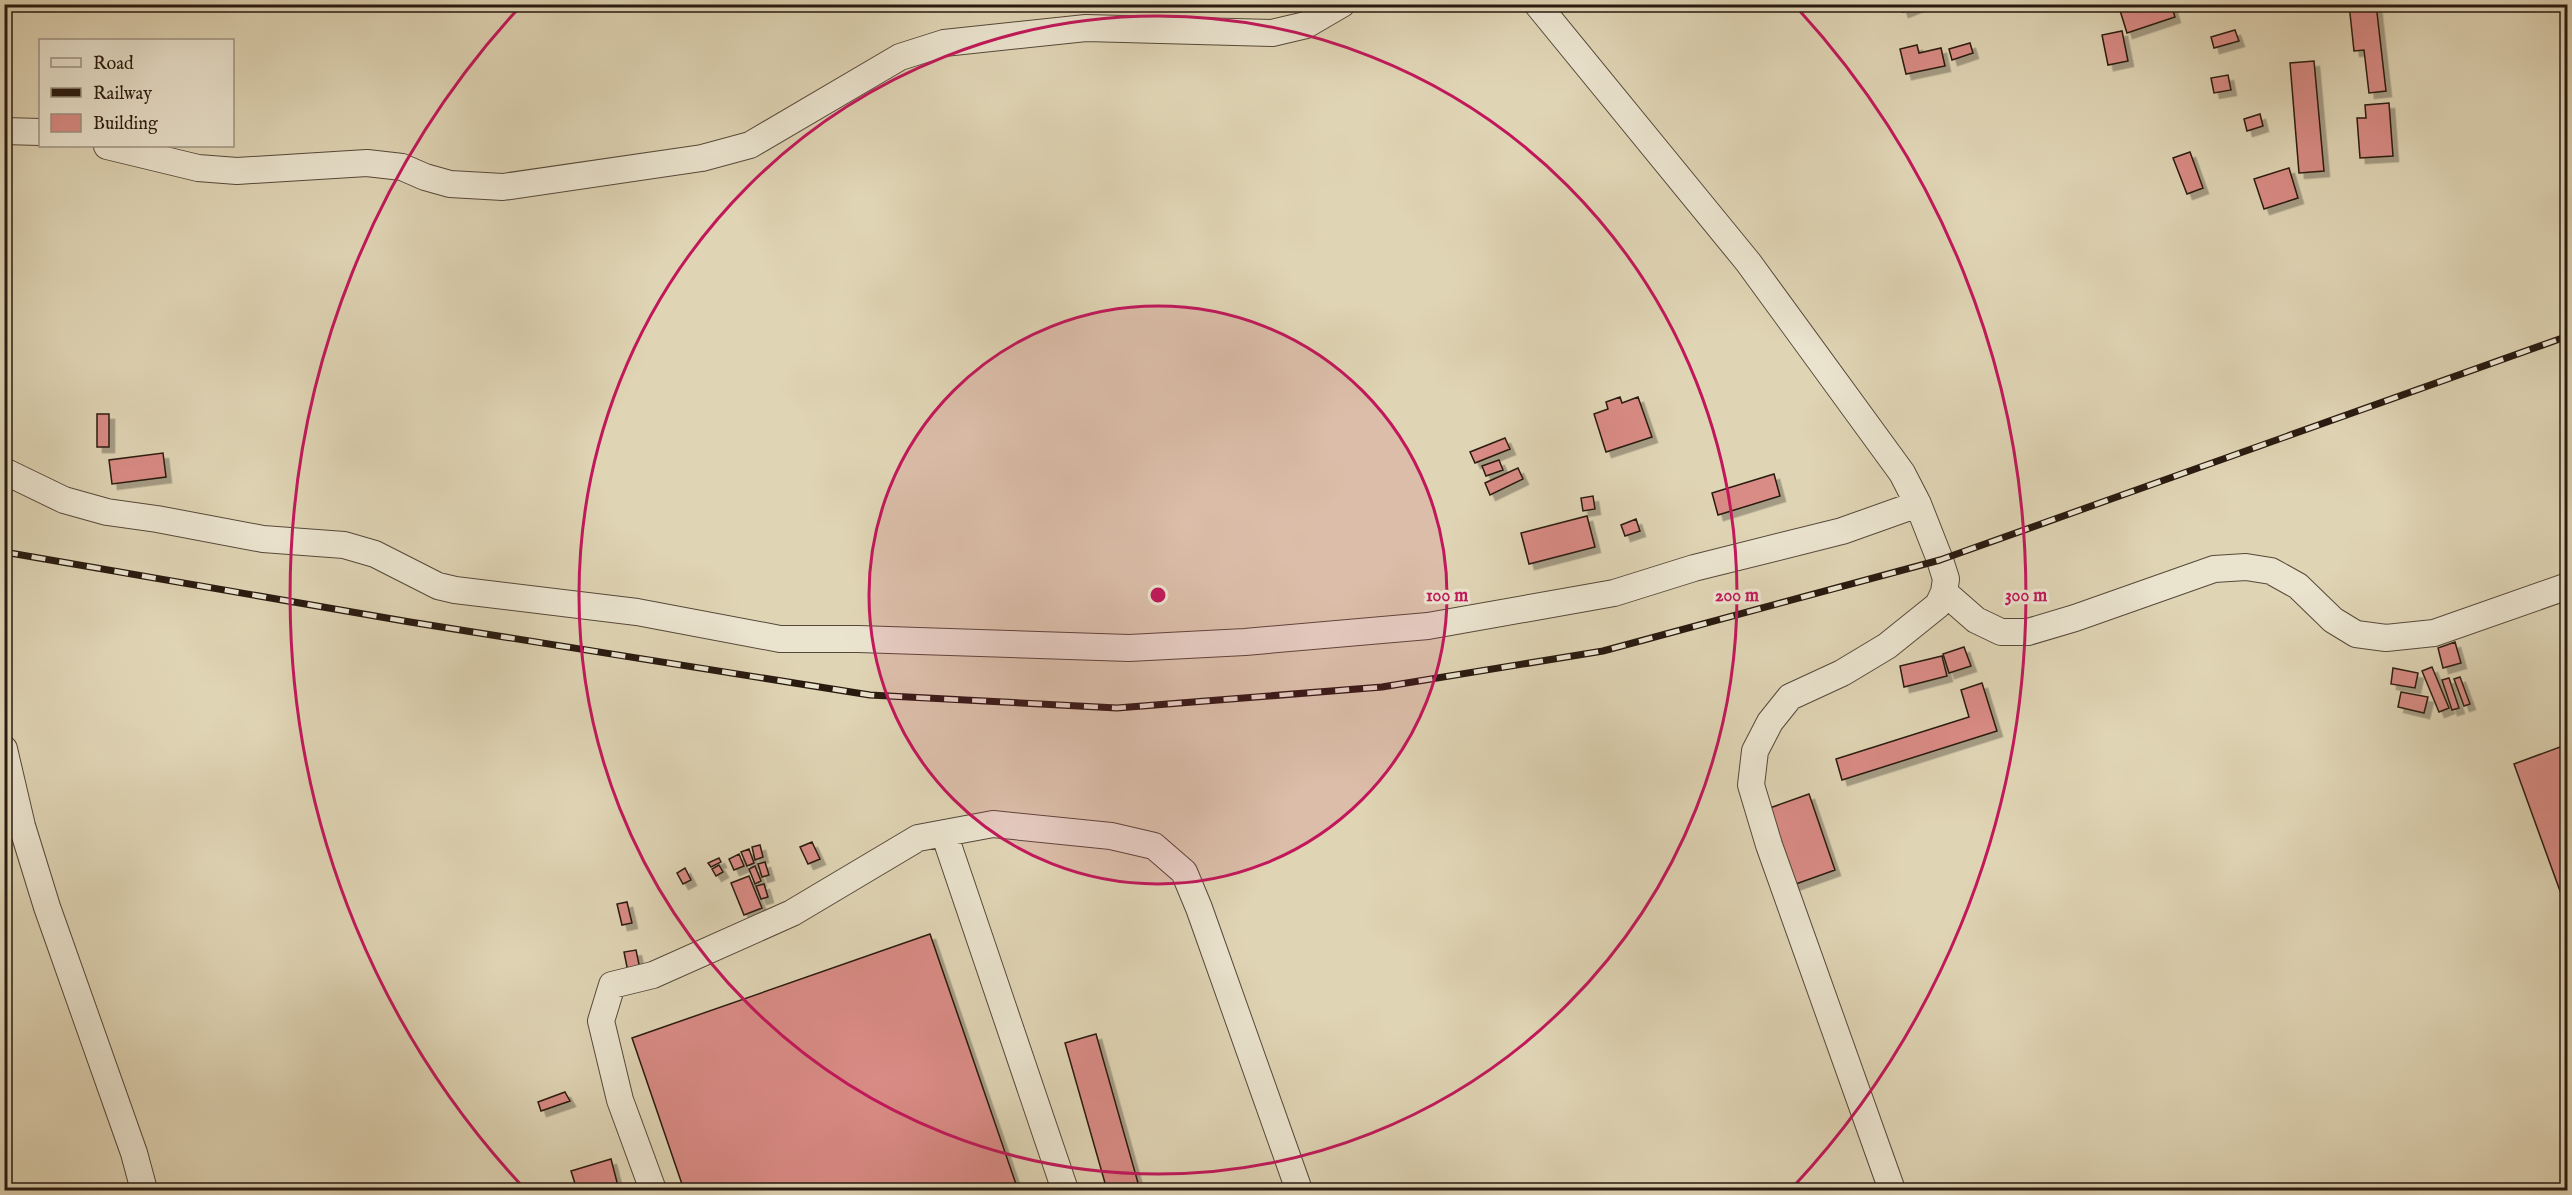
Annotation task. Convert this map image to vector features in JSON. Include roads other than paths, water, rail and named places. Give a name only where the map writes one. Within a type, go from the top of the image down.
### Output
[{"type":"street","points":[[111,147],[198,168],[237,171],[367,164],[402,167],[450,184],[502,187],[702,159],[750,145],[900,57],[944,43],[1086,28],[1272,33],[1306,25],[1342,4]]},
{"type":"street","points":[[1537,4],[1748,262],[1902,473],[1918,504],[1941,560],[1946,579],[1944,592],[1938,605],[1887,646],[1842,673],[1790,697],[1770,722],[1755,751],[1751,784],[1768,844],[1892,1191]]},
{"type":"street","points":[[4,131],[39,132]]},
{"type":"street","points":[[4,471],[64,500],[107,512],[263,539],[344,545],[375,554],[438,586],[456,590],[637,612],[780,639],[858,639],[1107,648],[1245,642],[1428,626],[1496,615],[1614,593],[1694,568],[1842,531],[1918,504]]},
{"type":"street","points":[[1944,592],[1976,620],[2001,632],[2028,632],[2075,618],[2214,569],[2246,567],[2271,572],[2298,586],[2333,620],[2356,634],[2386,638],[2434,633],[2568,586]]},
{"type":"street","points":[[4,749],[22,826],[47,907],[134,1153],[144,1191]]},
{"type":"street","points":[[653,1191],[620,1100],[602,1021],[612,985],[653,975],[792,913],[918,838],[993,824],[1111,836],[1154,846],[1184,872],[1299,1191]]},
{"type":"street","points":[[944,833],[1065,1191]]},
{"type":"railway","points":[[4,552],[410,622],[870,695],[1117,708],[1382,687],[1603,651],[1940,560],[2568,336]]}]
